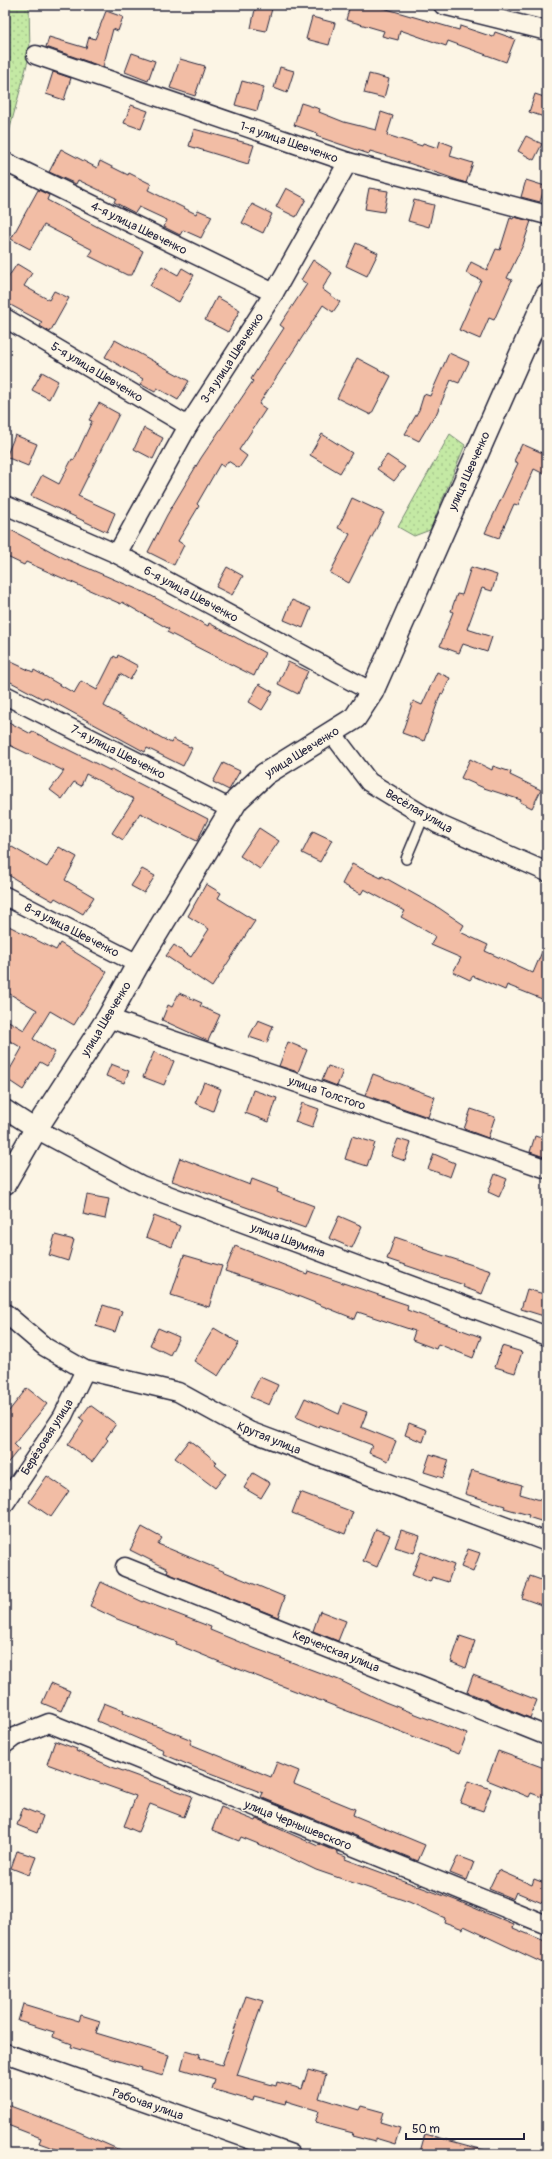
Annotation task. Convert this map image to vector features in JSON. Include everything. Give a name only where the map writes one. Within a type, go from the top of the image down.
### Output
[{"type":"main road","name":"улица Шевченко","points":[[5,1183],[36,1129],[108,1018],[138,964],[237,800],[265,774],[355,718],[372,692],[547,295]]},
{"type":"street","points":[[443,5],[547,31]]},
{"type":"street","name":"1-я улица Шевченко","points":[[36,55],[348,162],[547,215]]},
{"type":"street","name":"4-я улица Шевченко","points":[[5,162],[274,293]]},
{"type":"street","name":"3-я улица Шевченко","points":[[117,554],[188,426],[274,293],[348,162]]},
{"type":"street","name":"5-я улица Шевченко","points":[[5,318],[188,426]]},
{"type":"street","name":"6-я улица Шевченко","points":[[5,505],[117,554],[372,692]]},
{"type":"street","name":"7-я улица Шевченко","points":[[5,695],[231,809]]},
{"type":"street","name":"Весёлая улица","points":[[332,733],[369,782],[438,824],[547,872]]},
{"type":"street","name":"8-я улица Шевченко","points":[[5,896],[138,964]]},
{"type":"street","name":"улица Толстого","points":[[108,1018],[547,1168]]},
{"type":"street","name":"улица Шаумяна","points":[[5,1109],[36,1129],[141,1185],[547,1336]]},
{"type":"street","name":"Крутая улица","points":[[5,1313],[46,1347],[85,1370],[178,1392],[249,1431],[547,1542]]},
{"type":"street","name":"Берёзовая улица","points":[[5,1503],[63,1416],[85,1370]]},
{"type":"street","name":"Керченская улица","points":[[125,1567],[547,1736]]},
{"type":"street","name":"улица Чернышевского","points":[[5,1744],[14,1737],[49,1723],[547,1925]]},
{"type":"street","name":"Рабочая улица","points":[[5,2054],[291,2154]]},
{"type":"lane","points":[[406,859],[424,816]]},
{"type":"green space","points":[[5,5],[29,5],[30,53],[5,147]]},
{"type":"green space","points":[[450,434],[465,445],[430,530],[414,536],[398,527]]},
{"type":"building","points":[[256,5],[273,5],[266,31],[251,28]]},
{"type":"building","points":[[350,5],[373,5],[459,30],[460,26],[493,37],[495,32],[515,39],[506,62],[448,41],[446,46],[400,30],[398,40],[382,36],[384,31],[346,20]]},
{"type":"building","points":[[106,11],[123,17],[118,31],[113,29],[103,67],[46,47],[49,37],[86,48],[89,37],[95,39]]},
{"type":"building","points":[[312,17],[335,23],[329,45],[306,39]]},
{"type":"building","points":[[132,53],[155,61],[148,81],[125,72]]},
{"type":"building","points":[[180,59],[205,66],[195,96],[170,88]]},
{"type":"building","points":[[280,67],[294,71],[287,93],[274,88]]},
{"type":"building","points":[[53,72],[71,78],[64,100],[46,94]]},
{"type":"building","points":[[369,74],[389,79],[384,98],[364,93]]},
{"type":"building","points":[[242,81],[264,87],[257,111],[235,105]]},
{"type":"building","points":[[535,94],[547,98],[547,118],[529,112]]},
{"type":"building","points":[[301,103],[320,109],[319,112],[344,122],[376,130],[381,112],[393,116],[387,135],[422,146],[423,143],[438,148],[440,141],[453,146],[450,156],[473,163],[466,183],[397,159],[370,151],[369,154],[316,136],[317,133],[294,125]]},
{"type":"building","points":[[131,105],[148,111],[141,129],[124,123]]},
{"type":"building","points":[[194,129],[254,145],[248,164],[189,146]]},
{"type":"building","points":[[526,136],[542,144],[534,160],[518,151]]},
{"type":"building","points":[[61,149],[97,168],[100,161],[128,175],[129,173],[151,184],[148,190],[196,214],[198,210],[212,216],[201,238],[183,230],[180,235],[164,227],[167,220],[139,207],[135,213],[114,202],[116,198],[78,180],[76,184],[49,172]]},
{"type":"building","points":[[526,180],[545,186],[540,202],[521,197]]},
{"type":"building","points":[[286,188],[306,199],[296,217],[276,207]]},
{"type":"building","points":[[369,188],[388,191],[384,212],[365,209]]},
{"type":"building","points":[[38,190],[49,195],[47,200],[143,251],[132,275],[127,275],[89,256],[93,250],[44,225],[30,249],[11,239]]},
{"type":"building","points":[[414,200],[434,205],[429,227],[408,221]]},
{"type":"building","points":[[252,204],[272,214],[263,233],[242,223]]},
{"type":"building","points":[[514,217],[531,221],[523,245],[507,278],[512,280],[494,320],[489,318],[480,339],[459,330],[481,280],[466,273],[471,262],[487,270],[496,249],[500,250],[510,218],[513,219]]},
{"type":"building","points":[[356,243],[378,253],[367,276],[346,266]]},
{"type":"building","points":[[313,260],[332,273],[322,289],[340,302],[333,312],[323,305],[259,404],[266,409],[239,450],[247,456],[239,468],[228,461],[224,467],[220,464],[197,504],[199,506],[178,541],[184,545],[174,565],[148,552],[167,515],[201,458],[253,381],[251,379],[284,328],[280,325],[307,284],[301,280]]},
{"type":"building","points":[[17,264],[32,273],[24,286],[49,300],[54,291],[69,298],[50,332],[40,326],[42,322],[5,302],[5,282]]},
{"type":"building","points":[[162,266],[178,275],[182,268],[194,275],[179,302],[150,286]]},
{"type":"building","points":[[217,297],[240,310],[228,332],[205,320]]},
{"type":"building","points":[[115,340],[189,381],[178,400],[157,388],[155,392],[140,384],[143,379],[105,357]]},
{"type":"building","points":[[449,353],[469,362],[459,383],[451,380],[435,417],[434,416],[419,441],[405,434],[419,410],[424,394],[430,396]]},
{"type":"building","points":[[357,358],[391,376],[371,415],[337,398]]},
{"type":"building","points":[[42,372],[58,381],[49,399],[32,390]]},
{"type":"building","points":[[99,403],[119,414],[78,496],[115,513],[107,532],[31,496],[42,475],[59,484],[72,459],[74,460],[92,421],[89,420]]},
{"type":"building","points":[[144,428],[163,438],[153,459],[134,449]]},
{"type":"building","points":[[322,434],[352,453],[340,473],[310,455]]},
{"type":"building","points":[[15,435],[37,444],[28,466],[6,457]]},
{"type":"building","points":[[522,444],[547,455],[547,466],[544,474],[534,469],[518,505],[514,504],[499,538],[485,533],[518,463],[514,461]]},
{"type":"building","points":[[387,455],[405,467],[394,481],[377,469]]},
{"type":"building","points":[[352,498],[384,513],[349,583],[330,573],[350,534],[338,528]]},
{"type":"building","points":[[5,527],[64,558],[146,593],[208,626],[209,623],[265,653],[254,676],[167,632],[169,629],[122,602],[121,604],[26,562],[24,565],[5,556]]},
{"type":"building","points":[[227,567],[243,576],[232,595],[216,587]]},
{"type":"building","points":[[471,567],[497,575],[492,591],[482,588],[467,629],[492,637],[487,652],[463,644],[459,653],[440,646],[453,612],[451,611],[457,594],[462,595]]},
{"type":"building","points":[[292,600],[311,608],[303,628],[284,620]]},
{"type":"building","points":[[118,655],[138,666],[130,680],[120,674],[104,706],[171,743],[173,739],[192,748],[183,766],[147,748],[145,752],[44,697],[43,699],[5,679],[5,659],[33,672],[34,670],[74,693],[81,681],[97,690],[114,656],[117,658]]},
{"type":"building","points":[[288,662],[308,671],[298,694],[278,684]]},
{"type":"building","points":[[437,672],[450,678],[443,694],[441,693],[424,741],[402,733],[413,701],[422,705]]},
{"type":"building","points":[[259,684],[273,692],[262,710],[249,702]]},
{"type":"building","points":[[5,720],[31,734],[32,731],[111,771],[111,769],[208,819],[197,841],[140,813],[123,840],[112,833],[134,799],[86,774],[81,786],[74,782],[62,799],[50,790],[64,771],[5,743]]},
{"type":"building","points":[[470,759],[492,770],[493,766],[511,772],[510,775],[541,790],[532,808],[520,802],[521,800],[484,788],[461,778]]},
{"type":"building","points":[[223,763],[240,771],[229,790],[213,782]]},
{"type":"building","points":[[259,828],[279,841],[260,869],[240,856]]},
{"type":"building","points":[[313,831],[332,840],[320,862],[302,853]]},
{"type":"building","points":[[5,843],[47,867],[59,847],[77,857],[65,880],[94,897],[83,914],[55,898],[53,901],[5,873]]},
{"type":"building","points":[[352,864],[381,878],[382,876],[439,908],[464,925],[460,932],[488,945],[485,951],[533,973],[547,940],[547,1001],[507,985],[505,990],[473,976],[470,980],[453,972],[461,958],[431,945],[435,936],[401,917],[405,911],[364,889],[361,894],[342,884]]},
{"type":"building","points":[[142,869],[155,876],[144,893],[131,886]]},
{"type":"building","points":[[206,884],[221,893],[218,898],[255,921],[212,987],[166,956],[174,945],[191,957],[209,929],[188,916]]},
{"type":"building","points":[[5,924],[56,950],[60,943],[107,972],[74,1025],[50,1011],[33,1039],[55,1052],[47,1066],[40,1062],[23,1090],[5,1078],[22,1048],[5,1038],[5,1019],[24,1030],[37,1010],[5,991]]},
{"type":"building","points":[[179,993],[202,1003],[200,1006],[220,1015],[208,1041],[162,1020],[168,1005],[172,1007]]},
{"type":"building","points":[[258,1020],[273,1026],[267,1043],[249,1037]]},
{"type":"building","points":[[288,1042],[307,1050],[298,1072],[279,1066]]},
{"type":"building","points":[[154,1052],[174,1061],[164,1085],[143,1077]]},
{"type":"building","points":[[111,1064],[129,1071],[124,1083],[106,1076]]},
{"type":"building","points":[[328,1066],[343,1071],[337,1086],[322,1080]]},
{"type":"building","points":[[373,1074],[435,1097],[428,1117],[365,1095]]},
{"type":"building","points":[[204,1082],[221,1089],[213,1111],[195,1103]]},
{"type":"building","points":[[253,1090],[277,1098],[269,1122],[245,1113]]},
{"type":"building","points":[[302,1103],[319,1109],[312,1128],[295,1122]]},
{"type":"building","points":[[471,1109],[495,1117],[488,1138],[464,1129]]},
{"type":"building","points":[[352,1136],[375,1143],[367,1166],[345,1159]]},
{"type":"building","points":[[535,1136],[547,1140],[547,1158],[530,1152]]},
{"type":"building","points":[[398,1139],[411,1143],[405,1161],[391,1156]]},
{"type":"building","points":[[434,1154],[455,1163],[450,1177],[428,1169]]},
{"type":"building","points":[[180,1158],[250,1185],[252,1179],[278,1189],[277,1192],[314,1206],[305,1228],[172,1181]]},
{"type":"building","points":[[495,1174],[507,1179],[499,1197],[488,1192]]},
{"type":"building","points":[[87,1195],[109,1199],[105,1219],[83,1214]]},
{"type":"building","points":[[154,1216],[180,1226],[172,1247],[146,1237]]},
{"type":"building","points":[[339,1216],[362,1226],[352,1248],[329,1238]]},
{"type":"building","points":[[55,1235],[74,1240],[68,1261],[49,1255]]},
{"type":"building","points":[[395,1237],[424,1247],[423,1249],[491,1271],[482,1294],[463,1287],[464,1285],[387,1259]]},
{"type":"building","points":[[235,1246],[307,1274],[308,1271],[408,1305],[407,1310],[481,1337],[473,1358],[438,1344],[436,1349],[412,1340],[415,1331],[358,1312],[355,1319],[280,1289],[225,1271]]},
{"type":"building","points":[[184,1255],[222,1266],[209,1307],[171,1295]]},
{"type":"building","points":[[527,1289],[547,1295],[547,1317],[521,1309]]},
{"type":"building","points":[[103,1305],[122,1311],[115,1332],[96,1326]]},
{"type":"building","points":[[158,1328],[179,1337],[170,1355],[150,1345]]},
{"type":"building","points":[[214,1328],[239,1343],[218,1376],[194,1361]]},
{"type":"building","points":[[502,1346],[522,1352],[515,1373],[495,1367]]},
{"type":"building","points":[[260,1377],[278,1385],[269,1405],[250,1397]]},
{"type":"building","points":[[27,1388],[47,1404],[14,1444],[19,1449],[5,1466],[5,1416]]},
{"type":"building","points":[[305,1398],[339,1414],[343,1403],[367,1412],[361,1427],[396,1441],[388,1461],[369,1453],[372,1445],[320,1425],[319,1427],[296,1417]]},
{"type":"building","points":[[90,1405],[116,1424],[106,1438],[108,1440],[92,1462],[68,1445],[84,1421],[80,1418]]},
{"type":"building","points":[[409,1423],[427,1430],[423,1442],[405,1435]]},
{"type":"building","points":[[189,1440],[217,1463],[215,1465],[226,1474],[215,1488],[175,1458]]},
{"type":"building","points":[[430,1454],[449,1460],[443,1478],[424,1472]]},
{"type":"building","points":[[472,1470],[522,1485],[520,1494],[547,1502],[547,1523],[528,1517],[529,1515],[504,1508],[505,1506],[465,1494]]},
{"type":"building","points":[[253,1473],[270,1483],[261,1498],[244,1488]]},
{"type":"building","points":[[47,1476],[69,1491],[51,1517],[29,1502]]},
{"type":"building","points":[[300,1492],[353,1512],[345,1534],[292,1513]]},
{"type":"building","points":[[142,1527],[162,1538],[158,1544],[285,1597],[278,1617],[167,1573],[168,1569],[130,1550]]},
{"type":"building","points":[[376,1529],[390,1535],[377,1567],[363,1561]]},
{"type":"building","points":[[401,1530],[420,1536],[414,1553],[395,1547]]},
{"type":"building","points":[[468,1549],[480,1553],[473,1572],[461,1567]]},
{"type":"building","points":[[421,1552],[454,1565],[448,1582],[432,1577],[430,1582],[412,1575]]},
{"type":"building","points":[[530,1576],[547,1582],[547,1607],[522,1598]]},
{"type":"building","points":[[101,1582],[143,1602],[211,1627],[210,1630],[339,1680],[385,1702],[467,1734],[459,1754],[220,1662],[176,1644],[177,1642],[117,1619],[90,1606]]},
{"type":"building","points":[[320,1611],[346,1621],[338,1641],[313,1631]]},
{"type":"building","points":[[460,1636],[475,1641],[466,1668],[451,1662]]},
{"type":"building","points":[[473,1675],[537,1700],[530,1718],[467,1692]]},
{"type":"building","points":[[51,1683],[70,1691],[61,1711],[42,1703]]},
{"type":"building","points":[[104,1703],[124,1711],[123,1713],[192,1740],[190,1744],[271,1777],[277,1762],[299,1771],[294,1784],[355,1809],[353,1815],[425,1845],[418,1861],[265,1799],[261,1797],[263,1793],[163,1754],[164,1750],[97,1721]]},
{"type":"building","points":[[55,1741],[77,1749],[76,1751],[112,1767],[192,1796],[184,1817],[150,1804],[138,1832],[124,1826],[136,1796],[47,1764]]},
{"type":"building","points":[[498,1751],[547,1769],[547,1799],[531,1793],[529,1797],[487,1780]]},
{"type":"building","points":[[468,1781],[491,1789],[483,1811],[460,1803]]},
{"type":"building","points":[[221,1807],[256,1821],[257,1819],[318,1846],[319,1844],[338,1852],[338,1854],[346,1857],[345,1859],[458,1901],[514,1925],[513,1928],[547,1942],[547,1965],[464,1926],[463,1929],[444,1922],[445,1918],[409,1902],[316,1870],[271,1848],[241,1837],[239,1841],[212,1830]]},
{"type":"building","points":[[23,1808],[43,1816],[37,1833],[17,1825]]},
{"type":"building","points":[[17,1851],[36,1857],[29,1875],[11,1868]]},
{"type":"building","points":[[458,1856],[474,1862],[467,1880],[450,1873]]},
{"type":"building","points":[[498,1870],[532,1885],[534,1879],[547,1884],[547,1892],[542,1903],[516,1892],[513,1899],[489,1889]]},
{"type":"building","points":[[246,1996],[263,2001],[237,2075],[276,2086],[277,2082],[302,2089],[308,2070],[326,2075],[319,2098],[359,2110],[361,2106],[383,2112],[380,2122],[400,2128],[395,2144],[375,2138],[375,2142],[352,2136],[353,2133],[315,2123],[319,2111],[286,2101],[285,2104],[254,2096],[253,2101],[212,2089],[215,2079],[181,2069],[186,2050],[200,2054],[199,2058],[222,2065]]},
{"type":"building","points":[[23,2004],[79,2021],[81,2015],[100,2021],[96,2033],[169,2055],[163,2076],[141,2070],[142,2068],[71,2047],[72,2044],[53,2037],[54,2032],[18,2021]]},
{"type":"building","points":[[5,2104],[79,2132],[129,2154],[70,2154],[39,2143],[41,2138],[5,2124]]},
{"type":"building","points":[[425,2134],[484,2150],[483,2154],[428,2154],[420,2152]]}]
